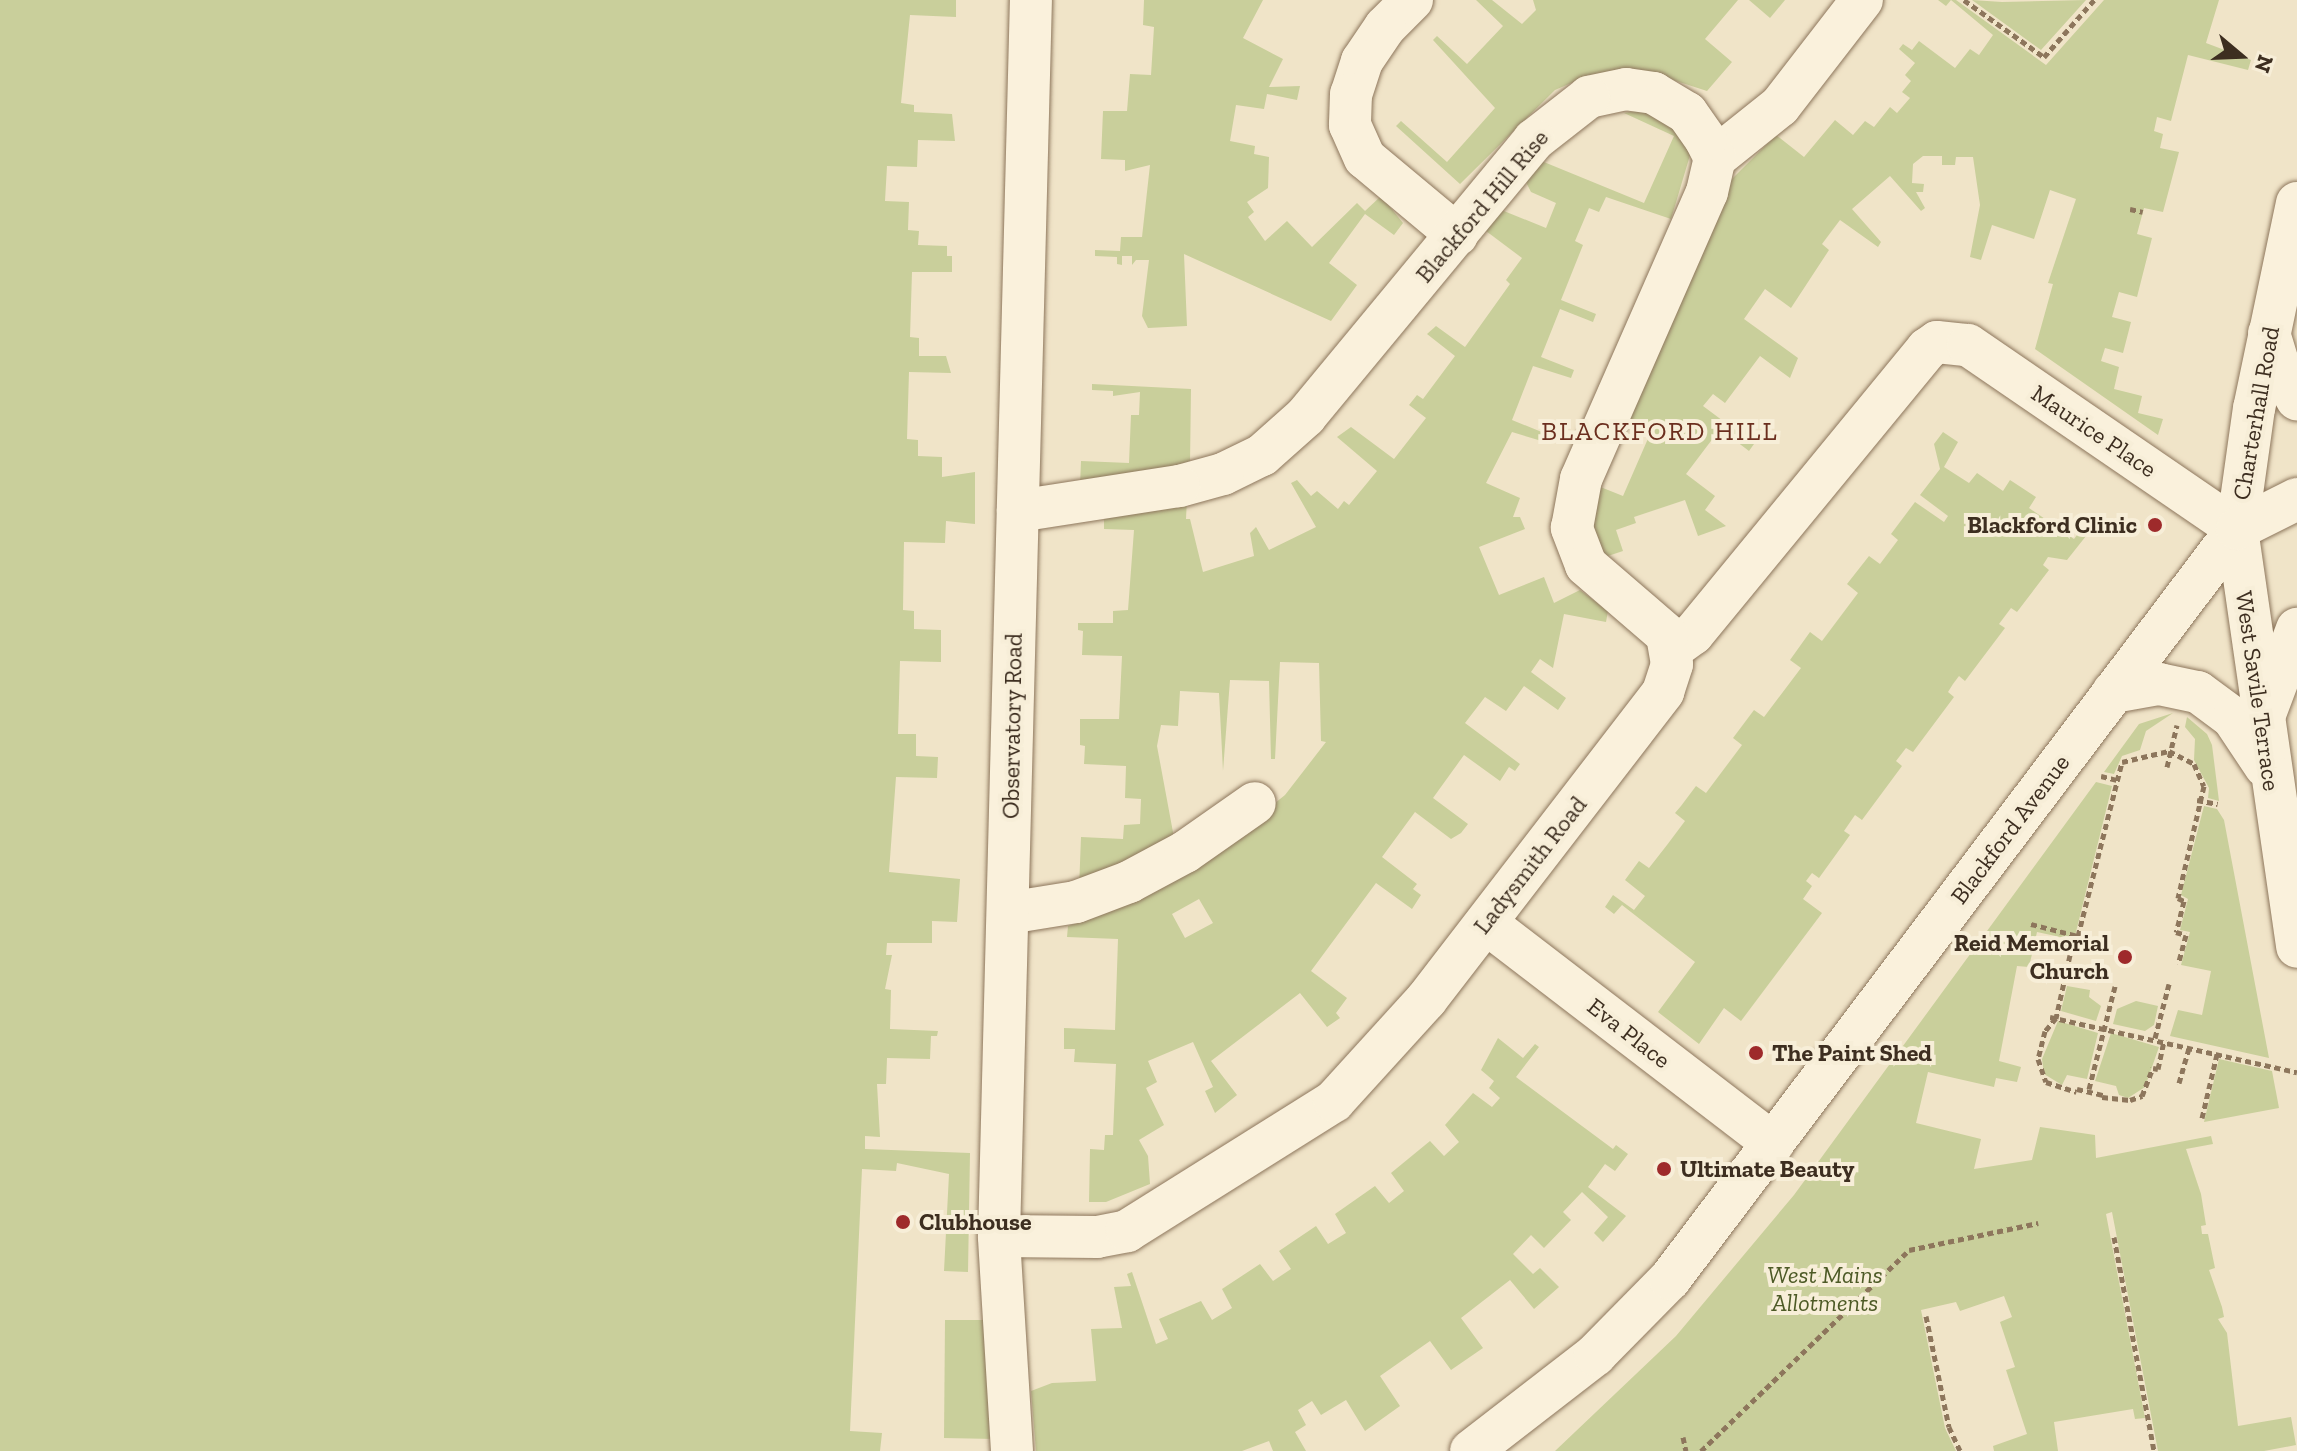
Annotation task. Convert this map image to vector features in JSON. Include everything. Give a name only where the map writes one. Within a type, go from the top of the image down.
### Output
[{"type":"street","name":"Observatory Road","points":[[1012,1451],[999,1236],[1031,0]]},
{"type":"street","points":[[1412,0],[1385,27],[1362,61],[1351,94],[1350,125],[1365,158],[1457,235]]},
{"type":"street","points":[[1672,649],[1659,625],[1586,565],[1572,528],[1581,479],[1707,192],[1715,158],[1780,106],[1862,0]]},
{"type":"street","name":"Blackford Hill Rise","points":[[1018,511],[1179,486],[1223,474],[1262,455],[1306,416],[1547,127],[1603,92],[1643,90],[1670,101],[1694,121],[1715,158]]},
{"type":"street","name":"Charterhall Road","points":[[2237,529],[2269,332],[2297,203]]},
{"type":"street","points":[[2269,332],[2280,370],[2297,399]]},
{"type":"street","name":"Maurice Place","points":[[1672,649],[1693,634],[1927,349],[1948,340],[1968,345],[2237,529]]},
{"type":"street","name":"Blackford Avenue","points":[[1471,1451],[1568,1379],[1631,1322],[1691,1254],[2237,529],[2297,499]]},
{"type":"street","name":"West Savile Terrace","points":[[2237,529],[2268,770],[2287,826],[2295,929]]},
{"type":"street","points":[[2263,721],[2297,629]]},
{"type":"street","name":"Ladysmith Road","points":[[999,1236],[1097,1237],[1127,1231],[1273,1144],[1334,1101],[1374,1063],[1663,692],[1672,649]]},
{"type":"street","points":[[2113,692],[2159,684],[2198,692],[2233,718],[2268,770]]},
{"type":"street","points":[[1008,913],[1076,902],[1129,882],[1185,852],[1255,803]]},
{"type":"street","name":"Eva Place","points":[[1486,923],[1773,1143]]},
{"type":"path","points":[[1964,0],[2044,57],[2094,0]]},
{"type":"path","points":[[2130,209],[2143,212]]},
{"type":"path","points":[[2167,767],[2180,715]]},
{"type":"path","points":[[2031,924],[2078,936],[2117,780],[2128,756],[2169,751],[2194,764],[2204,786],[2178,898],[2184,901],[2176,932],[2186,935],[2178,964]]},
{"type":"path","points":[[2101,776],[2117,780]]},
{"type":"path","points":[[2199,801],[2218,804]]},
{"type":"path","points":[[2070,955],[2053,1018],[2045,1031],[2039,1073],[2054,1088],[2089,1089],[2125,1101],[2142,1096],[2153,1068],[2158,1069],[2164,1040]]},
{"type":"path","points":[[2155,1038],[2169,984]]},
{"type":"path","points":[[2089,1089],[2115,986]]},
{"type":"path","points":[[2053,1018],[2155,1038],[2297,1072]]},
{"type":"path","points":[[2179,1083],[2189,1047]]},
{"type":"path","points":[[2202,1118],[2217,1054]]},
{"type":"path","points":[[1701,1451],[1909,1250],[2038,1223]]},
{"type":"path","points":[[2114,1237],[2154,1451]]},
{"type":"path","points":[[1926,1316],[1949,1427],[1960,1451]]},
{"type":"path","points":[[1683,1437],[1686,1451]]},
{"type":"green space","points":[[0,0],[956,0],[956,17],[910,15],[901,103],[914,105],[914,112],[952,114],[955,141],[918,140],[917,167],[887,166],[885,201],[909,202],[908,230],[919,231],[918,245],[947,246],[947,256],[952,256],[952,272],[912,272],[910,337],[919,338],[919,356],[946,356],[951,373],[909,372],[907,439],[918,440],[918,456],[942,457],[942,477],[975,472],[975,524],[946,521],[945,543],[904,542],[903,610],[914,611],[914,629],[941,630],[941,662],[900,661],[898,734],[916,734],[916,756],[938,757],[937,778],[896,777],[889,872],[960,879],[957,922],[932,921],[932,943],[887,943],[886,955],[892,955],[885,989],[891,990],[890,1029],[938,1031],[937,1036],[931,1036],[930,1059],[887,1058],[886,1084],[877,1084],[880,1137],[865,1136],[865,1149],[970,1153],[968,1272],[944,1271],[949,1174],[897,1163],[896,1171],[862,1169],[850,1431],[882,1433],[880,1451],[0,1451]]},
{"type":"green space","points":[[1144,0],[1263,0],[1243,38],[1283,59],[1269,87],[1300,86],[1297,100],[1267,94],[1264,109],[1236,105],[1230,141],[1255,146],[1254,154],[1269,157],[1268,188],[1247,202],[1254,212],[1248,217],[1265,241],[1287,221],[1312,247],[1357,203],[1365,211],[1381,196],[1403,223],[1394,235],[1365,214],[1329,263],[1357,285],[1331,321],[1184,254],[1187,326],[1148,328],[1142,316],[1149,260],[1136,260],[1132,265],[1132,256],[1122,256],[1122,265],[1117,264],[1117,257],[1095,256],[1095,250],[1120,251],[1121,237],[1142,237],[1150,165],[1125,171],[1125,160],[1101,159],[1103,111],[1127,111],[1130,74],[1151,75],[1154,27],[1143,25]]},
{"type":"green space","points":[[1476,0],[1492,0],[1522,24],[1536,10],[1533,0],[1738,0],[1705,39],[1732,62],[1707,91],[1645,71],[1583,78],[1555,90],[1460,184],[1396,126],[1401,121],[1447,162],[1495,108],[1433,40],[1437,36],[1467,64],[1503,26]]},
{"type":"green space","points":[[1749,0],[1785,0],[1770,18]]},
{"type":"green space","points":[[1951,0],[1956,0],[2046,65],[2104,0],[2219,0],[2206,43],[2251,60],[2248,70],[2188,55],[2171,121],[2157,117],[2154,131],[2163,134],[2160,148],[2179,152],[2163,212],[2144,208],[2137,234],[2152,238],[2137,297],[2119,292],[2112,317],[2131,322],[2123,353],[2105,348],[2101,361],[2119,367],[2114,389],[2142,396],[2138,413],[2163,419],[2158,435],[2035,349],[2053,284],[2048,283],[2076,199],[2050,190],[2034,239],[1992,225],[1981,260],[1970,257],[1980,205],[1973,157],[1956,157],[1955,165],[1942,165],[1942,156],[1923,156],[1913,164],[1912,183],[1924,184],[1923,192],[1916,192],[1925,208],[1921,211],[1890,176],[1852,209],[1881,242],[1878,247],[1840,220],[1822,244],[1829,250],[1791,308],[1765,289],[1744,319],[1798,358],[1790,378],[1760,356],[1725,403],[1713,394],[1703,406],[1754,444],[1749,451],[1720,429],[1686,474],[1715,496],[1705,510],[1726,526],[1698,536],[1685,500],[1634,517],[1636,523],[1616,530],[1623,551],[1605,557],[1585,524],[1598,486],[1623,496],[1650,434],[1626,423],[1729,182],[1776,135],[1804,157],[1835,120],[1853,135],[1865,121],[1874,127],[1890,107],[1897,113],[1910,98],[1902,92],[1911,81],[1905,75],[1915,63],[1899,49],[1903,44],[1912,50],[1919,41],[1955,68],[1970,49],[1979,55],[1993,35]]},
{"type":"green space","points":[[1972,0],[2002,2],[2086,0],[2041,50]]},
{"type":"green space","points":[[1645,109],[1662,113],[1691,152],[1671,219],[1606,197],[1599,212],[1589,208],[1575,241],[1583,245],[1561,300],[1596,314],[1593,322],[1560,309],[1541,357],[1574,370],[1571,378],[1533,366],[1512,420],[1549,435],[1545,442],[1512,432],[1486,483],[1520,498],[1513,517],[1520,517],[1525,529],[1479,547],[1499,595],[1544,577],[1554,603],[1580,590],[1608,611],[1606,622],[1564,614],[1553,668],[1540,659],[1531,672],[1566,698],[1558,710],[1524,686],[1506,711],[1485,697],[1465,723],[1520,764],[1515,771],[1509,767],[1500,781],[1464,755],[1433,798],[1468,824],[1461,833],[1451,839],[1415,812],[1382,857],[1417,884],[1413,889],[1421,895],[1412,909],[1376,883],[1311,971],[1347,998],[1336,1013],[1340,1018],[1327,1027],[1300,993],[1211,1061],[1237,1095],[1215,1113],[1205,1091],[1213,1087],[1193,1042],[1148,1061],[1157,1082],[1146,1088],[1164,1125],[1139,1140],[1148,1156],[1150,1184],[1106,1202],[1089,1202],[1090,1149],[1104,1150],[1105,1135],[1113,1135],[1116,1064],[1074,1062],[1075,1049],[1064,1049],[1064,1028],[1115,1030],[1118,939],[1067,937],[1068,926],[1107,913],[1189,871],[1285,795],[1326,742],[1321,741],[1319,663],[1280,662],[1275,759],[1271,759],[1269,681],[1230,680],[1223,771],[1219,693],[1180,691],[1178,726],[1161,725],[1157,746],[1175,843],[1079,889],[1081,837],[1123,839],[1124,825],[1140,824],[1141,799],[1125,798],[1126,766],[1084,764],[1085,746],[1080,745],[1080,719],[1119,719],[1122,656],[1082,655],[1083,631],[1078,630],[1078,623],[1113,623],[1113,611],[1128,610],[1134,530],[1104,529],[1104,512],[1187,498],[1186,519],[1190,519],[1203,572],[1254,556],[1250,533],[1256,527],[1269,550],[1316,527],[1291,483],[1297,480],[1311,496],[1317,491],[1338,509],[1344,501],[1349,505],[1377,471],[1337,437],[1351,427],[1394,459],[1426,418],[1409,405],[1417,395],[1423,399],[1455,356],[1427,334],[1436,326],[1465,347],[1510,284],[1506,280],[1522,258],[1486,231],[1499,209],[1546,228],[1556,203],[1531,192],[1525,180],[1539,160],[1644,203],[1674,136],[1624,113]],"holes":[[[1199,899],[1213,923],[1185,938],[1172,914]]]},
{"type":"green space","points":[[1092,384],[1191,389],[1190,464],[1080,486],[1081,461],[1129,463],[1131,415],[1139,415],[1140,392],[1113,396],[1113,391],[1092,390]]},
{"type":"green space","points":[[1943,432],[1958,442],[1944,467],[1969,483],[1977,473],[2003,491],[2010,480],[2036,497],[2029,508],[2074,539],[2080,531],[2086,536],[2067,560],[2048,557],[2043,565],[2049,570],[2017,612],[2011,608],[1999,624],[2005,628],[1965,681],[1959,676],[1953,684],[1948,692],[1954,697],[1913,752],[1906,748],[1896,761],[1902,766],[1862,820],[1855,815],[1844,831],[1850,835],[1819,878],[1812,873],[1806,881],[1812,886],[1803,899],[1822,913],[1741,1021],[1724,1008],[1699,1044],[1658,1012],[1695,962],[1622,905],[1614,914],[1605,907],[1613,895],[1634,910],[1645,896],[1625,880],[1639,861],[1649,868],[1667,845],[1685,821],[1675,813],[1696,786],[1706,793],[1742,745],[1733,738],[1754,710],[1764,717],[1801,668],[1790,660],[1810,632],[1822,641],[1858,593],[1847,584],[1869,556],[1880,564],[1898,540],[1891,534],[1915,502],[1944,522],[1948,516],[1920,495],[1940,469],[1934,444]]},
{"type":"green space","points":[[2173,713],[2146,731],[2140,750],[2122,756],[2114,774],[2104,772],[2139,724]]},
{"type":"green space","points":[[2187,717],[2207,734],[2212,745],[2219,801],[2208,798],[2209,788],[2194,760],[2195,739],[2185,727]]},
{"type":"green space","name":"West Mains Allotments","points":[[2096,782],[2112,786],[2074,940],[2037,932],[2029,967],[2017,966],[1999,1061],[2021,1067],[2017,1082],[1996,1078],[1994,1087],[1928,1072],[1916,1123],[1981,1139],[1974,1169],[2032,1160],[2040,1127],[2095,1135],[2096,1158],[2211,1136],[2213,1144],[2186,1149],[2201,1194],[2206,1225],[2201,1226],[2202,1234],[2208,1234],[2215,1268],[2209,1270],[2224,1317],[2218,1319],[2227,1333],[2238,1426],[2291,1417],[2296,1445],[2264,1451],[2158,1451],[2112,1212],[2106,1214],[2145,1418],[2135,1419],[2133,1409],[2054,1422],[2058,1451],[1994,1451],[1993,1446],[2027,1434],[2006,1370],[2015,1367],[2000,1322],[2012,1317],[2004,1296],[1960,1311],[1956,1302],[1921,1310],[1945,1428],[1956,1451],[1555,1451],[1676,1336],[1794,1195]]},
{"type":"green space","points":[[2204,806],[2217,809],[2224,820],[2269,1058],[2170,1036],[2178,1010],[2202,1015],[2211,971],[2181,965],[2190,932],[2180,930],[2188,899],[2181,895]]},
{"type":"green space","points":[[2067,986],[2090,990],[2089,997],[2101,1006],[2096,1021],[2061,1011]]},
{"type":"green space","points":[[2136,1001],[2158,1006],[2154,1025],[2145,1031],[2113,1024],[2117,1009]]},
{"type":"green space","points":[[2058,1021],[2098,1033],[2087,1079],[2067,1075],[2062,1085],[2044,1074],[2042,1059]]},
{"type":"green space","points":[[2111,1033],[2159,1047],[2145,1087],[2128,1098],[2119,1095],[2116,1086],[2095,1081]]},
{"type":"green space","points":[[1498,1038],[1523,1058],[1535,1044],[1539,1047],[1516,1077],[1613,1149],[1616,1145],[1628,1154],[1615,1171],[1605,1164],[1588,1187],[1626,1216],[1603,1242],[1594,1233],[1608,1217],[1582,1192],[1563,1212],[1571,1220],[1544,1248],[1531,1235],[1513,1254],[1533,1274],[1540,1268],[1559,1287],[1534,1309],[1510,1280],[1461,1318],[1483,1348],[1451,1370],[1430,1341],[1380,1376],[1400,1406],[1365,1431],[1346,1400],[1321,1415],[1312,1401],[1298,1410],[1306,1425],[1295,1432],[1306,1451],[1273,1451],[1269,1441],[1242,1451],[1036,1451],[1031,1391],[1052,1383],[1096,1381],[1091,1329],[1122,1328],[1114,1287],[1131,1286],[1127,1274],[1132,1272],[1156,1344],[1168,1339],[1159,1319],[1201,1301],[1212,1320],[1232,1308],[1222,1289],[1260,1264],[1273,1281],[1291,1269],[1279,1251],[1316,1226],[1328,1244],[1346,1233],[1335,1214],[1375,1186],[1389,1203],[1404,1191],[1391,1173],[1430,1141],[1444,1156],[1459,1142],[1445,1125],[1473,1093],[1492,1107],[1500,1098],[1489,1088],[1494,1081],[1481,1070]]},
{"type":"green space","points":[[2219,1059],[2272,1071],[2279,1108],[2204,1122]]},
{"type":"green space","points":[[945,1320],[983,1320],[995,1439],[944,1438]]},
{"type":"place","name":"Blackford Clinic","points":[[2155,525]]},
{"type":"place","name":"Reid Memorial Church","points":[[2125,957]]},
{"type":"place","name":"The Paint Shed","points":[[1756,1053]]},
{"type":"place","name":"Ultimate Beauty","points":[[1664,1169]]},
{"type":"place","name":"Clubhouse","points":[[903,1222]]},
{"type":"district","name":"BLACKFORD HILL","points":[[1660,432]]}]
